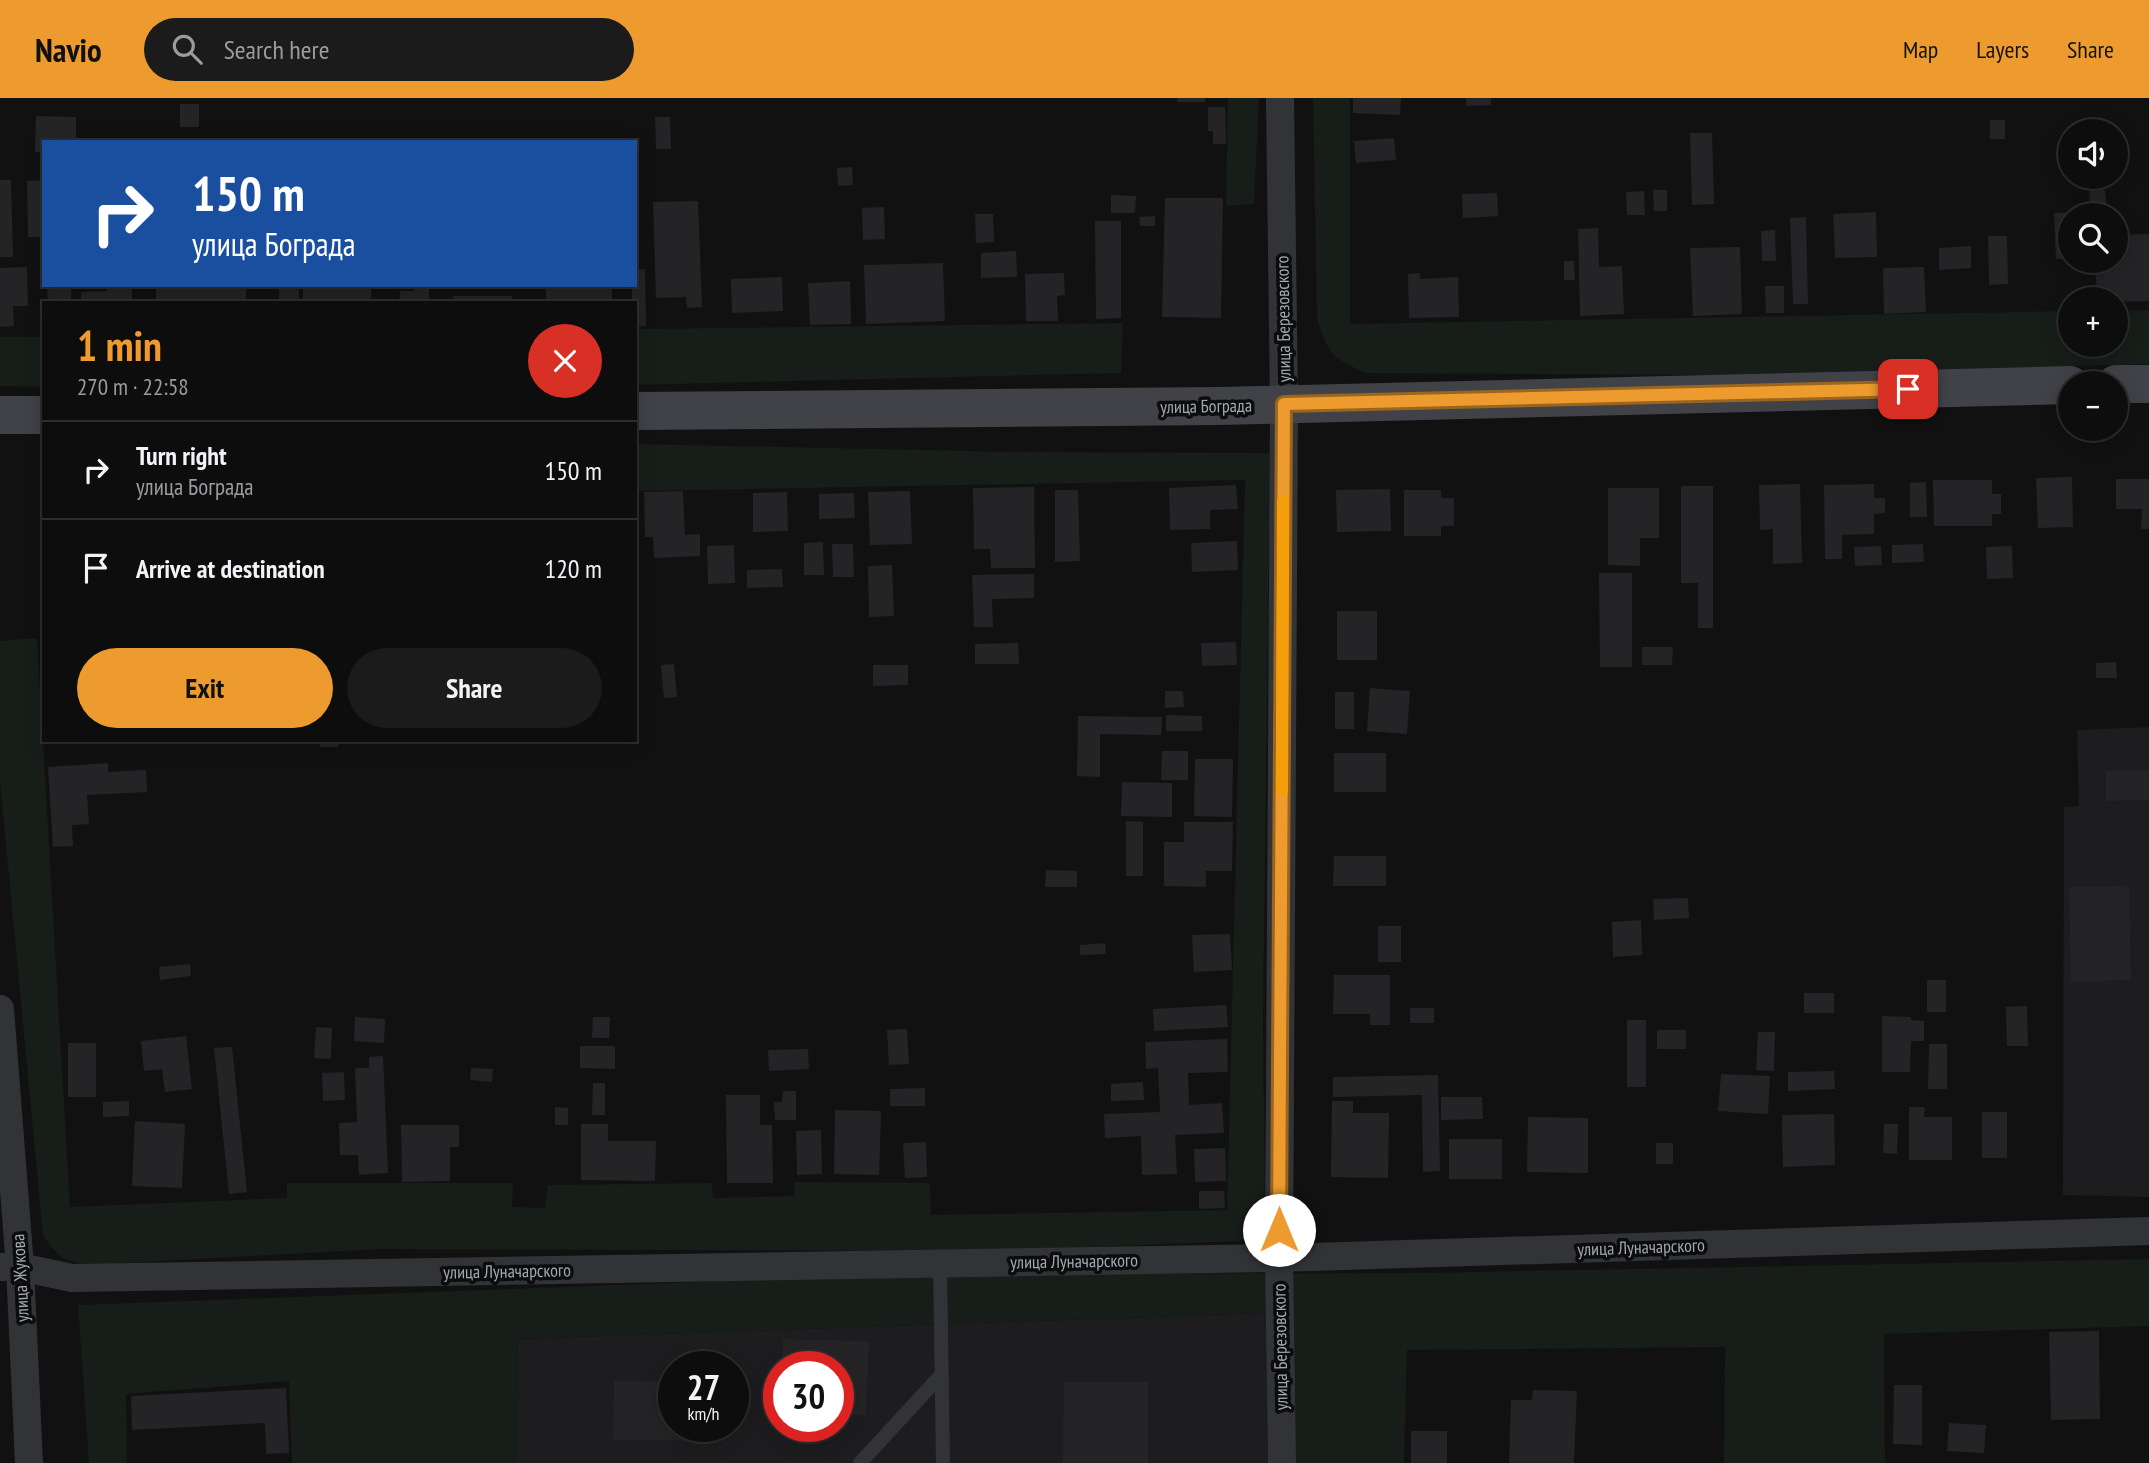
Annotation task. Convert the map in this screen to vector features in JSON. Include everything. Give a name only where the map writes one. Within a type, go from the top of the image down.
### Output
[{"type":"street","name":"улица Березовского","points":[[1280,98],[1284,404],[1279,1258],[1282,1463]]},
{"type":"street","points":[[2128,384],[2149,384]]},
{"type":"street","name":"улица Бограда","points":[[637,411],[1284,404],[2058,386]]},
{"type":"street","points":[[0,415],[42,415]]},
{"type":"street","name":"улица Жукова","points":[[0,1009],[10,1267],[29,1463]]},
{"type":"street","name":"улица Луначарского","points":[[10,1267],[72,1278],[940,1264],[1279,1258],[2149,1231]]},
{"type":"lane","points":[[940,1264],[943,1463]]},
{"type":"lane","points":[[860,1463],[941,1375]]},
{"type":"shaded area","points":[[1228,98],[1259,98],[1254,204],[1226,206]]},
{"type":"shaded area","points":[[1313,98],[1350,98],[1350,324],[2058,311],[2058,357],[2128,357],[2128,311],[2149,310],[2149,364],[1709,375],[1366,373],[1333,353],[1317,318]]},
{"type":"shaded area","points":[[1123,323],[1121,373],[637,385],[637,329]]},
{"type":"shaded area","points":[[0,337],[42,337],[42,387],[0,386]]},
{"type":"shaded area","points":[[637,444],[1023,452],[1270,453],[1263,1022],[1265,1202],[1259,1222],[1242,1241],[982,1251],[379,1249],[89,1265],[73,1262],[57,1253],[43,1235],[0,782],[0,641],[37,638],[70,1207],[287,1198],[287,1183],[513,1183],[512,1207],[545,1208],[548,1185],[712,1183],[713,1198],[795,1196],[794,1182],[930,1183],[931,1215],[1227,1210],[1245,480],[637,491]]},
{"type":"shaded area","points":[[2149,727],[2149,1197],[2063,1195],[2064,807],[2079,806],[2077,730]]},
{"type":"shaded area","points":[[2149,1259],[2149,1326],[1884,1334],[1885,1463],[1724,1463],[1725,1347],[1407,1350],[1404,1463],[1268,1463],[1264,1313],[518,1339],[516,1463],[292,1463],[289,1381],[126,1394],[127,1463],[89,1463],[78,1305],[912,1274],[1425,1273]]},
{"type":"shaded area","points":[[1265,1313],[1268,1463],[516,1463],[518,1339]]},
{"type":"building","points":[[1177,98],[1205,98],[1205,102],[1177,102]]},
{"type":"building","points":[[1353,98],[1401,98],[1400,115],[1353,113]]},
{"type":"building","points":[[1466,98],[1491,98],[1491,105],[1466,106]]},
{"type":"building","points":[[180,104],[199,104],[199,127],[180,127]]},
{"type":"building","points":[[1208,107],[1225,107],[1226,144],[1213,144],[1213,131],[1208,131]]},
{"type":"building","points":[[36,116],[76,117],[76,140],[42,140],[42,152],[35,152]]},
{"type":"building","points":[[655,117],[670,117],[671,149],[656,149]]},
{"type":"building","points":[[1990,120],[2005,120],[2005,139],[1990,139]]},
{"type":"building","points":[[1690,133],[1712,133],[1714,204],[1692,205]]},
{"type":"building","points":[[1394,138],[1396,160],[1356,163],[1354,141]]},
{"type":"building","points":[[852,167],[853,185],[838,186],[837,168]]},
{"type":"building","points":[[0,180],[11,180],[13,257],[0,257]]},
{"type":"building","points":[[42,180],[42,237],[28,237],[27,181]]},
{"type":"building","points":[[1653,190],[1667,190],[1667,211],[1654,211]]},
{"type":"building","points":[[2105,190],[2106,203],[2090,203],[2089,191]]},
{"type":"building","points":[[1644,191],[1645,215],[1627,215],[1626,192]]},
{"type":"building","points":[[1497,193],[1498,216],[1463,218],[1462,194]]},
{"type":"building","points":[[1111,195],[1136,196],[1135,213],[1111,213]]},
{"type":"building","points":[[1165,198],[1223,198],[1221,318],[1162,317]]},
{"type":"building","points":[[698,201],[702,307],[687,308],[686,297],[656,298],[653,202]]},
{"type":"building","points":[[884,207],[885,239],[863,240],[862,208]]},
{"type":"building","points":[[1876,212],[1877,257],[1835,258],[1833,214]]},
{"type":"building","points":[[2054,213],[2058,213],[2058,259],[2056,259]]},
{"type":"building","points":[[975,214],[993,214],[994,242],[976,243]]},
{"type":"building","points":[[1155,216],[1155,226],[1140,226],[1139,217]]},
{"type":"building","points":[[1806,217],[1808,304],[1793,304],[1790,218]]},
{"type":"building","points":[[1095,221],[1121,221],[1121,318],[1096,319]]},
{"type":"building","points":[[1598,228],[1599,267],[1622,266],[1624,314],[1580,316],[1578,229]]},
{"type":"building","points":[[1775,230],[1776,261],[1762,261],[1761,231]]},
{"type":"building","points":[[2149,234],[2149,301],[2128,302],[2128,287],[2096,287],[2096,273],[2128,273],[2128,235]]},
{"type":"building","points":[[1988,236],[2007,236],[2008,284],[1989,285]]},
{"type":"building","points":[[1971,246],[1971,268],[1939,270],[1939,248]]},
{"type":"building","points":[[1740,247],[1742,314],[1693,316],[1690,248]]},
{"type":"building","points":[[1016,251],[1017,277],[981,278],[981,253]]},
{"type":"building","points":[[1564,261],[1574,261],[1575,280],[1564,280]]},
{"type":"building","points":[[943,263],[945,321],[866,324],[864,265]]},
{"type":"building","points":[[27,267],[28,306],[13,306],[14,326],[0,327],[0,268]]},
{"type":"building","points":[[1924,267],[1926,312],[1884,314],[1883,268]]},
{"type":"building","points":[[645,269],[646,326],[637,327],[637,301],[632,301],[632,287],[637,287],[637,270]]},
{"type":"building","points":[[1064,273],[1065,295],[1057,296],[1058,321],[1026,321],[1025,274]]},
{"type":"building","points":[[1420,273],[1420,279],[1458,277],[1459,317],[1409,318],[1408,274]]},
{"type":"building","points":[[782,277],[783,311],[732,313],[731,279]]},
{"type":"building","points":[[850,281],[851,324],[810,325],[808,283]]},
{"type":"building","points":[[1765,286],[1784,286],[1784,313],[1766,313]]},
{"type":"building","points":[[47,287],[71,287],[71,301],[48,301]]},
{"type":"building","points":[[107,287],[132,287],[132,301],[81,301],[81,292],[107,291]]},
{"type":"building","points":[[156,287],[246,287],[246,301],[156,301]]},
{"type":"building","points":[[279,287],[299,287],[299,301],[279,301]]},
{"type":"building","points":[[303,287],[371,287],[371,301],[303,301]]},
{"type":"building","points":[[414,287],[429,287],[429,301],[399,301],[400,291],[414,291]]},
{"type":"building","points":[[546,287],[612,287],[612,301],[546,301]]},
{"type":"building","points":[[453,296],[512,296],[512,301],[453,301]]},
{"type":"building","points":[[2072,477],[2073,527],[2038,528],[2036,478]]},
{"type":"building","points":[[2116,479],[2149,479],[2149,529],[2141,529],[2142,509],[2116,509]]},
{"type":"building","points":[[1933,480],[1992,480],[1992,494],[2001,494],[2001,514],[1992,514],[1992,526],[1934,526]]},
{"type":"building","points":[[1926,482],[1927,517],[1910,517],[1910,483]]},
{"type":"building","points":[[1800,484],[1802,563],[1773,564],[1773,529],[1760,530],[1759,485]]},
{"type":"building","points":[[1874,484],[1874,498],[1885,498],[1885,513],[1874,514],[1874,534],[1842,535],[1842,559],[1825,559],[1824,485]]},
{"type":"building","points":[[1236,485],[1238,509],[1210,510],[1210,529],[1170,530],[1169,488]]},
{"type":"building","points":[[1681,486],[1713,486],[1713,628],[1698,628],[1698,583],[1681,583]]},
{"type":"building","points":[[1034,487],[1035,568],[991,568],[990,549],[974,549],[973,488]]},
{"type":"building","points":[[1608,488],[1659,488],[1659,538],[1640,538],[1640,566],[1608,565]]},
{"type":"building","points":[[1390,489],[1391,531],[1337,532],[1336,490]]},
{"type":"building","points":[[1055,490],[1078,490],[1080,561],[1055,562]]},
{"type":"building","points":[[1404,490],[1441,490],[1441,498],[1454,498],[1454,526],[1441,526],[1441,536],[1404,536]]},
{"type":"building","points":[[683,491],[685,535],[700,534],[700,556],[654,558],[653,537],[645,537],[644,492]]},
{"type":"building","points":[[910,491],[912,544],[870,545],[868,492]]},
{"type":"building","points":[[787,492],[788,531],[753,532],[753,493]]},
{"type":"building","points":[[854,493],[855,518],[819,519],[819,494]]},
{"type":"building","points":[[1237,541],[1238,570],[1192,572],[1191,543]]},
{"type":"building","points":[[823,542],[824,575],[804,575],[804,543]]},
{"type":"building","points":[[832,544],[853,544],[854,577],[833,577]]},
{"type":"building","points":[[1923,544],[1924,562],[1892,563],[1892,545]]},
{"type":"building","points":[[734,545],[735,583],[708,584],[707,546]]},
{"type":"building","points":[[1881,546],[1882,565],[1855,566],[1854,547]]},
{"type":"building","points":[[2012,546],[2013,578],[1987,579],[1986,547]]},
{"type":"building","points":[[892,565],[894,616],[869,617],[868,566]]},
{"type":"building","points":[[782,569],[783,587],[747,588],[747,570]]},
{"type":"building","points":[[1599,573],[1632,573],[1632,667],[1600,667]]},
{"type":"building","points":[[1034,574],[1034,598],[992,599],[993,627],[974,627],[972,575]]},
{"type":"building","points":[[1337,611],[1377,611],[1377,660],[1337,660]]},
{"type":"building","points":[[1236,642],[1237,665],[1202,666],[1201,643]]},
{"type":"building","points":[[1018,643],[1019,664],[975,664],[975,644]]},
{"type":"building","points":[[1642,647],[1673,647],[1672,665],[1642,665]]},
{"type":"building","points":[[2116,662],[2117,678],[2096,678],[2096,663]]},
{"type":"building","points":[[674,664],[677,697],[664,698],[661,665]]},
{"type":"building","points":[[873,665],[908,665],[908,685],[873,686]]},
{"type":"building","points":[[1370,688],[1410,691],[1407,734],[1367,731]]},
{"type":"building","points":[[1165,691],[1183,691],[1184,707],[1165,708]]},
{"type":"building","points":[[1335,692],[1354,692],[1354,729],[1335,729]]},
{"type":"building","points":[[1166,715],[1202,716],[1202,731],[1166,731]]},
{"type":"building","points":[[1078,716],[1162,717],[1161,735],[1100,734],[1100,777],[1077,776]]},
{"type":"building","points":[[320,742],[338,742],[338,747],[320,747]]},
{"type":"building","points":[[1162,751],[1188,751],[1188,780],[1161,780]]},
{"type":"building","points":[[1334,753],[1386,753],[1386,792],[1334,792]]},
{"type":"building","points":[[1195,759],[1233,759],[1232,817],[1194,816]]},
{"type":"building","points":[[108,763],[108,772],[146,770],[147,792],[87,795],[89,824],[72,825],[73,846],[53,847],[48,767]]},
{"type":"building","points":[[2106,771],[2149,771],[2149,800],[2106,801]]},
{"type":"building","points":[[1122,782],[1172,783],[1172,817],[1121,816]]},
{"type":"building","points":[[1126,821],[1143,822],[1143,876],[1126,876]]},
{"type":"building","points":[[1184,822],[1233,822],[1232,871],[1206,871],[1206,887],[1164,886],[1164,842],[1184,842]]},
{"type":"building","points":[[1334,856],[1386,856],[1386,886],[1333,886]]},
{"type":"building","points":[[1046,870],[1077,871],[1077,887],[1045,887]]},
{"type":"building","points":[[2129,886],[2131,980],[2071,982],[2069,887]]},
{"type":"building","points":[[1688,898],[1689,918],[1654,920],[1653,899]]},
{"type":"building","points":[[1641,920],[1642,955],[1613,957],[1612,922]]},
{"type":"building","points":[[1378,926],[1401,926],[1401,962],[1378,962]]},
{"type":"building","points":[[1230,934],[1232,970],[1194,972],[1192,935]]},
{"type":"building","points":[[1105,943],[1106,954],[1080,955],[1080,945]]},
{"type":"building","points":[[190,964],[191,976],[160,980],[159,967]]},
{"type":"building","points":[[1334,975],[1390,975],[1390,1025],[1370,1025],[1370,1014],[1333,1014]]},
{"type":"building","points":[[1927,980],[1946,980],[1946,1012],[1927,1012]]},
{"type":"building","points":[[1804,993],[1834,993],[1834,1013],[1804,1013]]},
{"type":"building","points":[[1226,1005],[1228,1027],[1154,1031],[1153,1009]]},
{"type":"building","points":[[2027,1006],[2028,1046],[2007,1046],[2006,1007]]},
{"type":"building","points":[[1410,1008],[1434,1008],[1434,1023],[1410,1023]]},
{"type":"building","points":[[1882,1016],[1911,1017],[1911,1020],[1924,1021],[1924,1041],[1911,1041],[1910,1072],[1882,1072]]},
{"type":"building","points":[[355,1017],[385,1019],[384,1043],[354,1041]]},
{"type":"building","points":[[593,1017],[610,1017],[609,1038],[592,1038]]},
{"type":"building","points":[[1627,1020],[1646,1020],[1646,1087],[1627,1087]]},
{"type":"building","points":[[316,1027],[332,1028],[331,1059],[314,1058]]},
{"type":"building","points":[[907,1029],[909,1064],[889,1065],[887,1030]]},
{"type":"building","points":[[1657,1030],[1686,1030],[1686,1049],[1657,1049]]},
{"type":"building","points":[[1758,1032],[1775,1032],[1774,1071],[1756,1070]]},
{"type":"building","points":[[186,1036],[192,1089],[165,1092],[162,1069],[144,1071],[141,1041]]},
{"type":"building","points":[[1227,1039],[1228,1072],[1188,1073],[1189,1105],[1222,1103],[1224,1133],[1175,1135],[1177,1174],[1142,1175],[1141,1136],[1105,1138],[1104,1114],[1160,1112],[1158,1068],[1146,1069],[1145,1042]]},
{"type":"building","points":[[68,1043],[96,1043],[96,1097],[68,1097]]},
{"type":"building","points":[[1929,1044],[1947,1044],[1947,1089],[1928,1089]]},
{"type":"building","points":[[580,1046],[615,1046],[615,1069],[580,1068]]},
{"type":"building","points":[[232,1047],[247,1192],[229,1194],[214,1048]]},
{"type":"building","points":[[808,1049],[809,1069],[769,1071],[768,1050]]},
{"type":"building","points":[[383,1056],[388,1173],[359,1175],[358,1155],[340,1155],[339,1123],[357,1122],[355,1068],[369,1068],[369,1057]]},
{"type":"building","points":[[471,1068],[493,1069],[492,1082],[470,1080]]},
{"type":"building","points":[[1834,1071],[1835,1089],[1788,1091],[1788,1072]]},
{"type":"building","points":[[344,1072],[345,1100],[323,1101],[322,1073]]},
{"type":"building","points":[[1721,1074],[1770,1076],[1768,1114],[1718,1111]]},
{"type":"building","points":[[1438,1075],[1440,1171],[1423,1172],[1422,1095],[1333,1097],[1333,1077]]},
{"type":"building","points":[[1143,1082],[1144,1100],[1111,1101],[1111,1084]]},
{"type":"building","points":[[593,1083],[605,1083],[605,1115],[592,1115]]},
{"type":"building","points":[[925,1088],[925,1106],[890,1106],[890,1089]]},
{"type":"building","points":[[783,1091],[796,1091],[796,1120],[775,1120],[774,1102],[782,1102]]},
{"type":"building","points":[[726,1095],[760,1095],[760,1125],[772,1125],[773,1183],[727,1183]]},
{"type":"building","points":[[1441,1097],[1482,1097],[1483,1119],[1441,1120]]},
{"type":"building","points":[[129,1101],[129,1116],[103,1117],[103,1102]]},
{"type":"building","points":[[1332,1101],[1353,1101],[1353,1113],[1389,1113],[1388,1178],[1331,1177]]},
{"type":"building","points":[[555,1107],[568,1108],[568,1125],[555,1125]]},
{"type":"building","points":[[1909,1107],[1925,1107],[1924,1117],[1952,1117],[1952,1160],[1909,1160]]},
{"type":"building","points":[[835,1110],[881,1111],[879,1175],[834,1174]]},
{"type":"building","points":[[1982,1112],[2007,1112],[2007,1158],[1982,1158]]},
{"type":"building","points":[[1834,1114],[1835,1165],[1783,1167],[1782,1115]]},
{"type":"building","points":[[1528,1117],[1588,1118],[1588,1173],[1527,1172]]},
{"type":"building","points":[[135,1121],[185,1124],[182,1188],[132,1186]]},
{"type":"building","points":[[581,1124],[608,1124],[608,1141],[656,1141],[655,1181],[581,1180]]},
{"type":"building","points":[[1884,1124],[1898,1124],[1897,1154],[1883,1153]]},
{"type":"building","points":[[401,1125],[459,1125],[459,1147],[450,1147],[450,1181],[402,1182]]},
{"type":"building","points":[[821,1130],[822,1174],[797,1175],[796,1131]]},
{"type":"building","points":[[1449,1139],[1502,1139],[1502,1179],[1449,1179]]},
{"type":"building","points":[[926,1142],[927,1177],[905,1178],[903,1143]]},
{"type":"building","points":[[1656,1143],[1673,1143],[1673,1164],[1656,1164]]},
{"type":"building","points":[[1225,1148],[1226,1181],[1195,1182],[1194,1149]]},
{"type":"building","points":[[1199,1191],[1224,1191],[1225,1208],[1199,1209]]},
{"type":"building","points":[[2099,1331],[2100,1419],[2051,1420],[2049,1332]]},
{"type":"building","points":[[783,1339],[869,1341],[866,1415],[854,1415],[854,1351],[783,1351]]},
{"type":"building","points":[[614,1381],[658,1381],[658,1440],[613,1440]]},
{"type":"building","points":[[1064,1382],[1148,1382],[1148,1463],[1063,1463]]},
{"type":"building","points":[[1894,1385],[1922,1385],[1922,1445],[1893,1444]]},
{"type":"building","points":[[286,1388],[289,1453],[266,1454],[265,1423],[132,1430],[131,1396]]},
{"type":"building","points":[[1533,1390],[1577,1391],[1574,1463],[1509,1463],[1511,1400],[1532,1400]]},
{"type":"building","points":[[1949,1423],[1986,1425],[1984,1453],[1947,1451]]},
{"type":"building","points":[[1411,1431],[1447,1431],[1447,1463],[1411,1463]]},
{"type":"slow traffic","points":[[1282,791],[1283,501]]},
{"type":"route","points":[[1279,1230],[1284,404],[1908,389]]}]
